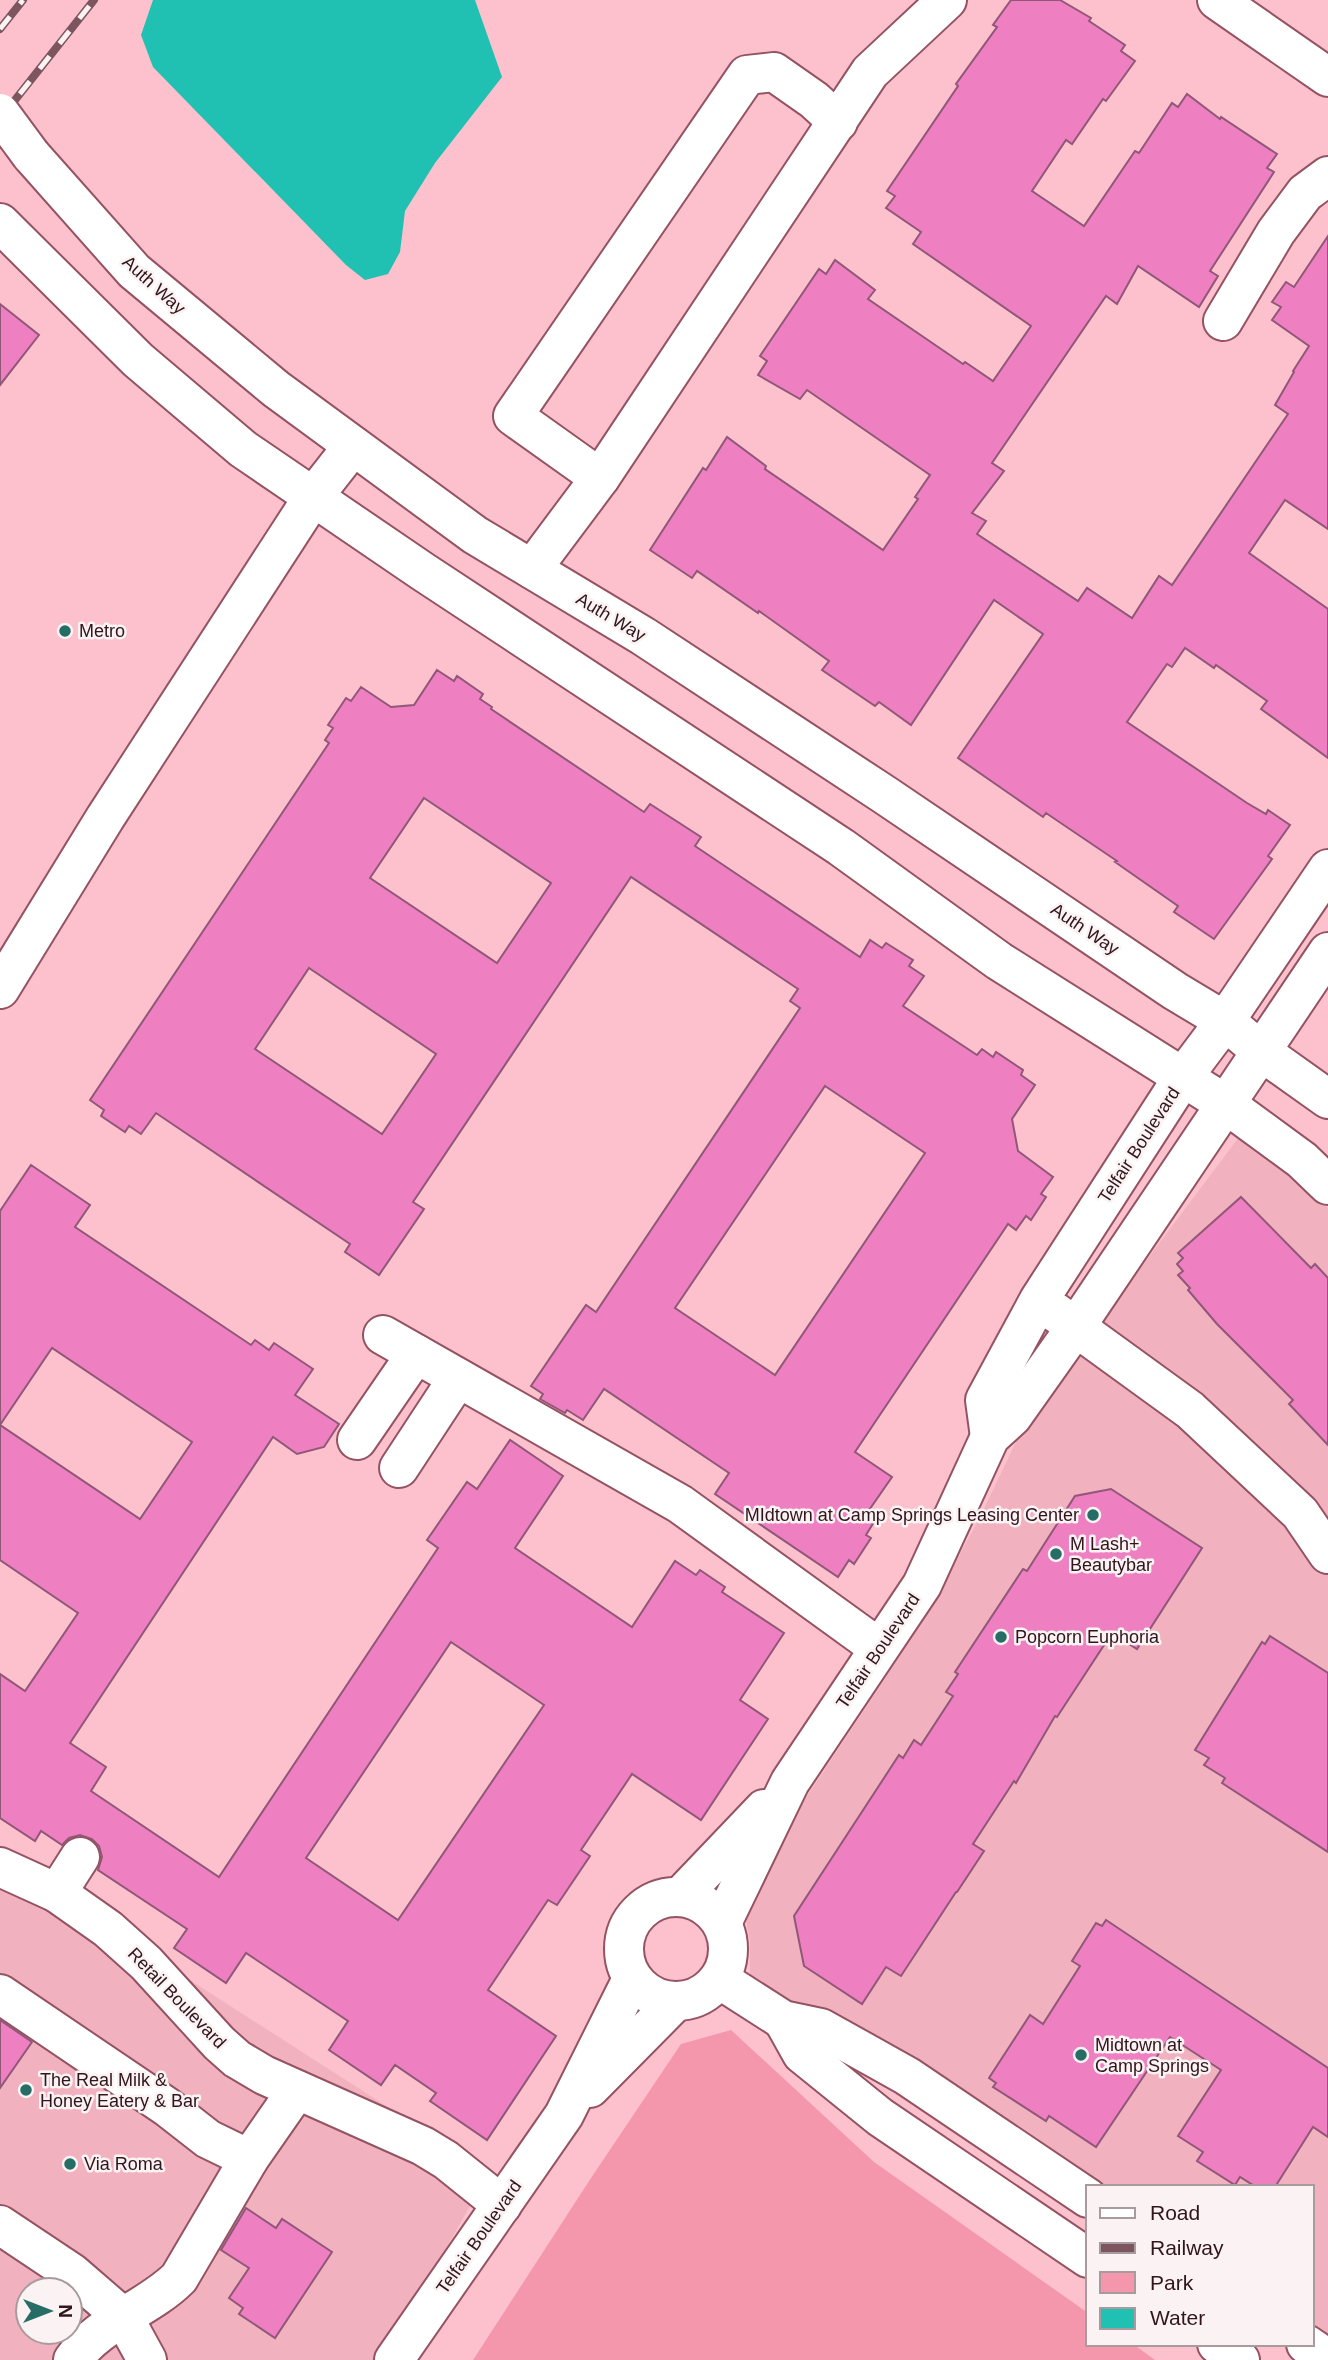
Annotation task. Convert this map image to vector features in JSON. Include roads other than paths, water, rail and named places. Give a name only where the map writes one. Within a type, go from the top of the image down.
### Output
[{"type":"street","points":[[532,569],[600,478],[870,72],[947,0]]},
{"type":"street","points":[[1217,0],[1328,77]]},
{"type":"street","points":[[600,478],[513,416],[747,75],[774,72],[814,100],[838,122]]},
{"type":"street","name":"Auth Way","points":[[0,113],[31,155],[134,271],[276,389],[475,535],[643,636],[885,795],[1175,990],[1226,1021],[1328,1099]]},
{"type":"street","points":[[1223,321],[1276,232],[1305,193],[1328,176]]},
{"type":"street","points":[[0,223],[138,360],[243,449],[656,727],[841,847],[999,961],[1227,1105],[1302,1160],[1328,1185]]},
{"type":"street","points":[[0,989],[105,818],[313,497],[353,446]]},
{"type":"street","name":"Telfair Boulevard","points":[[990,1437],[985,1400],[1039,1300],[1183,1077],[1226,1021],[1328,869]]},
{"type":"street","name":"Telfair Boulevard","points":[[722,1923],[790,1782],[922,1585],[990,1437],[1012,1417],[1227,1105],[1269,1056],[1328,952]]},
{"type":"street","points":[[1039,1300],[1190,1410],[1300,1513],[1328,1554]]},
{"type":"street","points":[[383,1335],[680,1504],[879,1648]]},
{"type":"street","points":[[356,1440],[416,1354]]},
{"type":"street","points":[[399,1468],[458,1378]]},
{"type":"street","name":"Telfair Boulevard","points":[[681,1896],[790,1782]]},
{"type":"street","points":[[57,1893],[79,1857]]},
{"type":"street","name":"Retail Boulevard","points":[[0,1867],[57,1893],[108,1929],[146,1963],[237,2059],[264,2075],[423,2146],[446,2160],[502,2204]]},
{"type":"street","points":[[681,1896],[694,1899],[705,1905],[722,1923],[729,1952],[726,1966],[719,1979],[700,1996],[675,2002],[659,1999],[644,1991],[632,1979],[625,1963],[624,1946],[628,1929],[636,1915],[649,1904],[664,1898],[681,1896]]},
{"type":"street","name":"Telfair Boulevard","points":[[394,2360],[564,2115],[632,1979]]},
{"type":"street","points":[[719,1979],[783,2021],[821,2028],[907,2076],[1086,2197]]},
{"type":"street","points":[[0,1994],[167,2107],[208,2139],[249,2159]]},
{"type":"street","name":"Telfair Boulevard","points":[[564,2115],[675,2002]]},
{"type":"street","points":[[783,2021],[802,2054],[880,2117],[1086,2257]]},
{"type":"street","points":[[73,2360],[91,2340],[164,2293],[179,2278],[249,2159],[298,2090]]},
{"type":"street","points":[[0,2225],[72,2273],[124,2318],[147,2360]]},
{"type":"street","points":[[1220,2346],[1240,2360]]},
{"type":"street","points":[[1309,2346],[1328,2359]]},
{"type":"water","points":[[153,0],[475,0],[502,77],[435,163],[405,211],[400,252],[388,274],[365,280],[346,265],[153,67],[141,35]]},
{"type":"railway","points":[[0,29],[23,0]]},
{"type":"railway","points":[[0,119],[94,0]]},
{"type":"place","name":"Metro","points":[[65,631]]},
{"type":"place","name":"MIdtown at Camp Springs Leasing Center","points":[[1093,1515]]},
{"type":"place","name":"M Lash+ Beautybar","points":[[1056,1554]]},
{"type":"place","name":"Popcorn Euphoria","points":[[1001,1637]]},
{"type":"place","name":"Midtown at Camp Springs","points":[[1081,2055]]},
{"type":"place","name":"The Real Milk & Honey Eatery & Bar","points":[[26,2090]]},
{"type":"place","name":"Via Roma","points":[[70,2164]]}]
